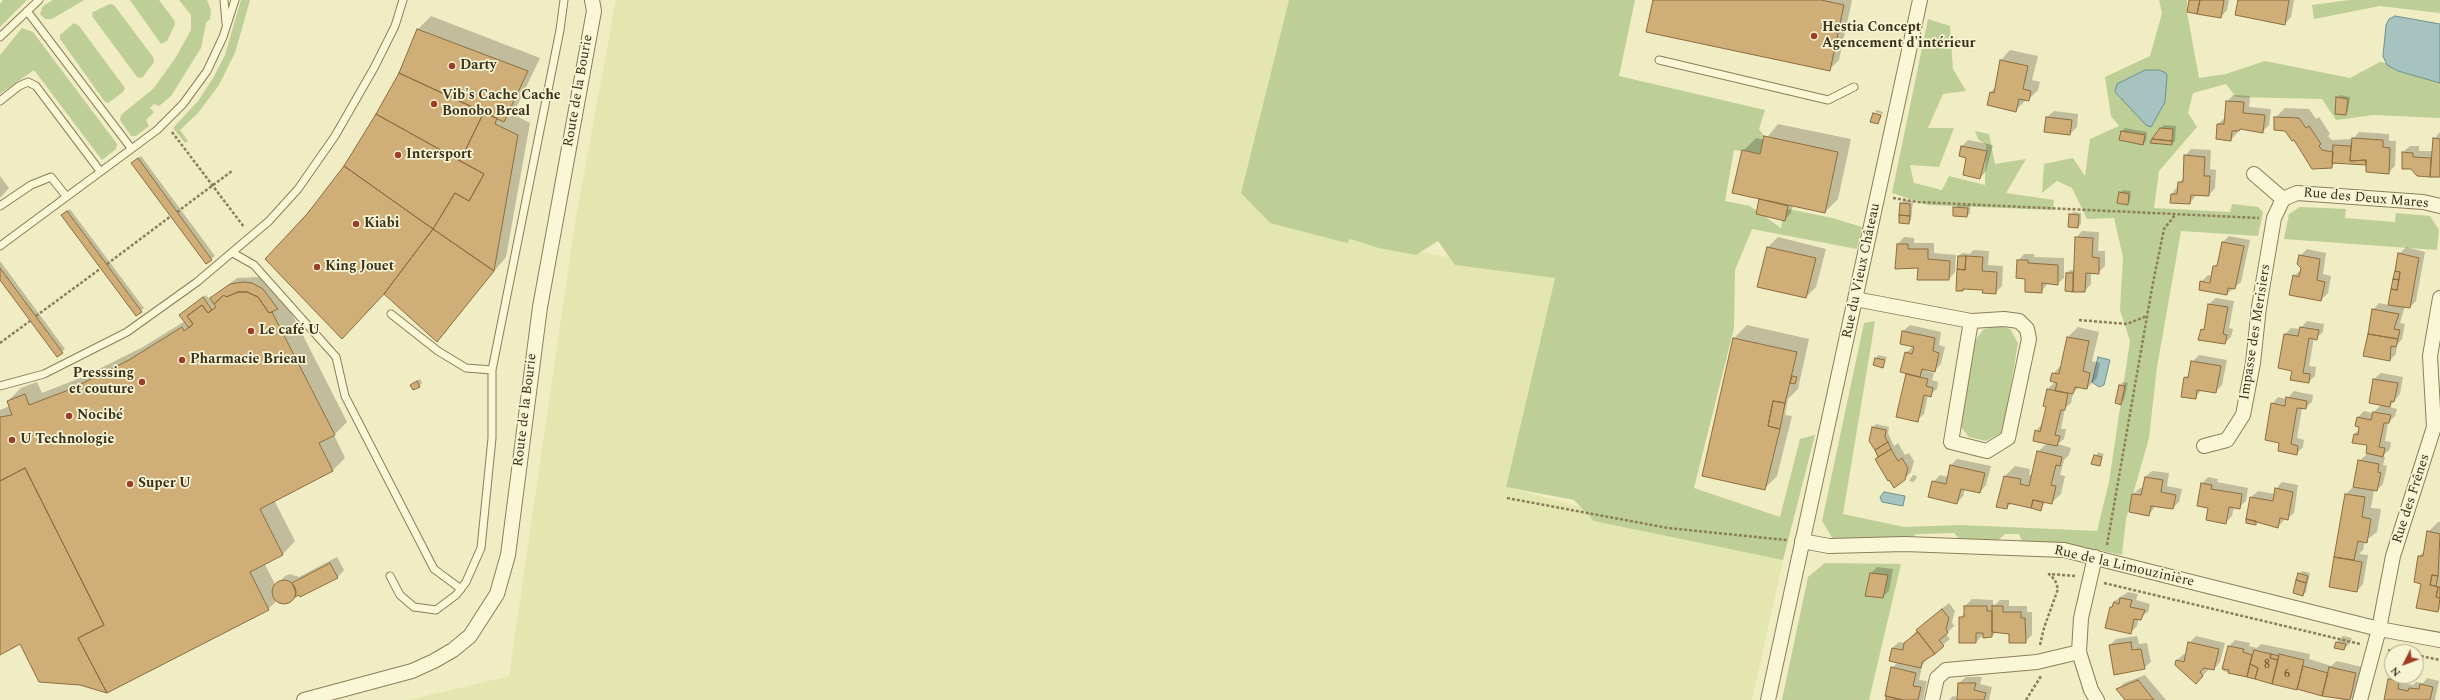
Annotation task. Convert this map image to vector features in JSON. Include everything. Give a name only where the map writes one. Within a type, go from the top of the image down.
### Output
[{"type":"street","name":"Route de la Bourie","points":[[304,700],[412,671],[434,661],[453,650],[470,636],[497,594],[508,555],[540,307],[594,11],[592,0]]},
{"type":"street","name":"Rue du Vieux Château","points":[[1768,700],[1878,196],[1897,98],[1920,0]]},
{"type":"street","name":"Rue des Deux Mares","points":[[2254,174],[2283,199],[2297,193],[2423,202],[2440,206]]},
{"type":"street","name":"Impasse des Merisiers","points":[[2204,446],[2227,440],[2243,415],[2253,363],[2259,307],[2274,218],[2283,199]]},
{"type":"street","name":"Rue des Frênes","points":[[2360,700],[2379,629],[2393,556],[2434,427],[2437,404],[2430,356],[2440,298]]},
{"type":"street","points":[[1855,300],[1971,321],[2004,319],[2019,321],[2027,329],[2029,339],[2008,438],[1987,451],[1951,442],[1971,321]]},
{"type":"street","name":"Rue de la Limouzinière","points":[[1802,541],[1829,546],[1905,544],[2064,550],[2379,629],[2440,640]]},
{"type":"street","points":[[2097,700],[2091,690],[2079,652],[2081,618],[2090,580],[2099,558]]},
{"type":"street","points":[[1932,700],[1937,678],[1946,670],[2041,661],[2079,652]]},
{"type":"lane","points":[[0,38],[39,0]]},
{"type":"lane","points":[[224,0],[226,29]]},
{"type":"lane","points":[[0,246],[165,123],[183,104],[207,71],[226,29],[236,0]]},
{"type":"lane","points":[[0,386],[44,374],[127,332],[166,306],[254,235],[298,189],[325,152],[374,68],[394,26],[403,0]]},
{"type":"lane","points":[[390,576],[400,595],[414,607],[436,610],[456,595],[461,589],[466,582],[481,548],[492,438],[492,370],[557,45],[564,0]]},
{"type":"lane","points":[[27,11],[131,148]]},
{"type":"lane","points":[[1659,60],[1828,100],[1854,87]]},
{"type":"lane","points":[[0,101],[28,82],[36,86],[100,171]]},
{"type":"lane","points":[[0,206],[31,185],[51,177],[66,196]]},
{"type":"lane","points":[[233,253],[258,270],[336,357],[345,396],[434,569],[461,589]]},
{"type":"lane","points":[[391,314],[438,351],[466,368],[492,370]]},
{"type":"path","points":[[165,123],[248,232],[254,235]]},
{"type":"path","points":[[177,212],[232,172]]},
{"type":"path","points":[[1878,196],[1918,202],[2078,208],[2230,218],[2274,218]]},
{"type":"path","points":[[2099,558],[2108,542],[2147,315],[2164,229],[2176,214]]},
{"type":"path","points":[[107,264],[171,216]]},
{"type":"path","points":[[36,316],[100,269]]},
{"type":"path","points":[[2079,320],[2127,324],[2147,315]]},
{"type":"path","points":[[0,343],[30,321]]},
{"type":"path","points":[[1507,498],[1668,528],[1802,541]]},
{"type":"path","points":[[2026,700],[2041,676],[2040,645],[2044,628],[2058,589],[2055,580],[2049,574],[2078,576],[2384,650]]},
{"type":"path","points":[[2424,657],[2440,660]]},
{"type":"green space","points":[[3,0],[27,0],[0,27],[0,4]]},
{"type":"green space","points":[[53,0],[84,0],[52,19],[45,19],[40,14],[43,6]]},
{"type":"green space","points":[[130,0],[159,0],[174,20],[175,24],[167,41],[161,44]]},
{"type":"green space","points":[[179,0],[207,0],[211,10],[210,19],[206,23],[201,48],[171,96],[159,106],[154,104],[150,108],[154,112],[146,120],[149,126],[136,136],[131,136],[120,120],[121,115],[154,88],[176,57],[191,30],[191,15]]},
{"type":"green space","points":[[241,0],[250,0],[235,53],[219,85],[198,113],[180,130],[188,141],[185,143],[173,128],[199,100],[213,78],[225,55]]},
{"type":"green space","points":[[616,0],[1289,0],[1241,193],[1270,223],[1555,278],[1506,487],[1783,560],[1752,700],[409,700],[509,676],[575,223]]},
{"type":"green space","points":[[1289,0],[1635,0],[1619,76],[1765,110],[1759,129],[1764,136],[1760,154],[1734,150],[1725,201],[1750,206],[1781,228],[1784,208],[1832,218],[1862,227],[1857,249],[1752,229],[1735,270],[1734,328],[1694,488],[1780,517],[1800,439],[1815,435],[1783,560],[1594,521],[1574,500],[1506,487],[1555,278],[1455,265],[1438,241],[1416,255],[1379,248],[1350,239],[1347,243],[1270,223],[1241,193]]},
{"type":"green space","points":[[2159,0],[2187,0],[2187,12],[2199,78],[2226,74],[2265,61],[2350,78],[2380,62],[2440,73],[2440,118],[2374,115],[2336,120],[2322,99],[2236,97],[2226,84],[2193,93],[2188,113],[2197,127],[2159,171],[2154,208],[2230,212],[2232,204],[2258,207],[2263,212],[2258,236],[2181,231],[2157,367],[2149,438],[2126,519],[2122,555],[2087,548],[2023,543],[2019,534],[2005,534],[1997,541],[1959,539],[1954,533],[1917,534],[1911,537],[1833,539],[1822,521],[1864,323],[1875,321],[1843,514],[1904,527],[1961,525],[2097,531],[2109,482],[2130,341],[2120,310],[2123,257],[2114,218],[2087,219],[2072,188],[2057,181],[2042,193],[2044,164],[2073,158],[2085,176],[2090,139],[2119,126],[2111,116],[2105,77],[2150,56],[2162,13]]},
{"type":"green space","points":[[2350,0],[2440,0],[2440,13],[2380,6],[2314,19],[2312,5]]},
{"type":"green space","points":[[110,4],[114,5],[153,57],[154,62],[142,78],[137,77],[92,16],[93,12]]},
{"type":"green space","points":[[1928,19],[1950,26],[1953,69],[1966,91],[1943,94],[1928,128],[1954,128],[1939,167],[1910,165],[1914,183],[1942,190],[1949,176],[1985,185],[1986,145],[1978,139],[1975,131],[1989,134],[1995,164],[2026,159],[2006,193],[2054,200],[2053,210],[1928,205],[1892,193]]},
{"type":"green space","points":[[74,23],[79,26],[125,88],[123,92],[108,103],[105,102],[60,39],[60,35]]},
{"type":"green space","points":[[22,28],[33,32],[117,144],[116,149],[102,160],[34,70],[0,94],[0,55]]},
{"type":"green space","points":[[2300,207],[2346,209],[2345,218],[2395,222],[2396,213],[2430,216],[2439,230],[2437,250],[2284,239],[2289,214]]},
{"type":"green space","points":[[1996,325],[2010,329],[2018,343],[2004,426],[2001,433],[1986,441],[1969,437],[1961,427],[1975,341],[1983,330]]},
{"type":"green space","points":[[1825,563],[1901,564],[1869,700],[1782,700],[1808,577]]},
{"type":"water","points":[[2395,16],[2440,24],[2440,83],[2398,71],[2387,65],[2383,56],[2386,25],[2389,19]]},
{"type":"water","points":[[2145,70],[2159,70],[2166,73],[2167,76],[2165,102],[2151,127],[2146,125],[2115,92],[2117,84]]},
{"type":"water","points":[[2098,357],[2110,360],[2104,385],[2099,387],[2092,382]]},
{"type":"water","points":[[1884,492],[1905,496],[1903,506],[1882,502],[1880,497]]},
{"type":"building","points":[[1653,0],[1821,0],[1844,5],[1830,71],[1646,32]]},
{"type":"building","points":[[2189,0],[2200,0],[2197,14],[2187,12]]},
{"type":"building","points":[[2200,0],[2224,0],[2221,18],[2197,14]]},
{"type":"building","points":[[2238,0],[2289,0],[2285,25],[2235,15]]},
{"type":"building","points":[[417,29],[528,71],[504,122],[399,73]]},
{"type":"building","points":[[2000,60],[2028,66],[2023,89],[2031,91],[2029,101],[2019,99],[2016,112],[1987,105],[1990,92],[1994,93]]},
{"type":"building","points":[[399,73],[484,112],[460,161],[376,114]]},
{"type":"building","points":[[2336,97],[2348,99],[2346,115],[2335,114]]},
{"type":"building","points":[[2226,101],[2244,102],[2243,113],[2265,115],[2263,133],[2240,129],[2239,131],[2232,131],[2231,141],[2216,139],[2217,124],[2224,124]]},
{"type":"building","points":[[484,112],[497,118],[495,124],[518,135],[494,271],[433,229],[455,193],[469,201],[484,174],[460,161]]},
{"type":"building","points":[[1873,113],[1881,115],[1878,124],[1870,122]]},
{"type":"building","points":[[376,114],[484,174],[469,201],[455,193],[433,229],[344,166]]},
{"type":"building","points":[[2046,117],[2072,120],[2070,135],[2044,132]]},
{"type":"building","points":[[2274,117],[2299,118],[2306,128],[2309,126],[2321,144],[2319,146],[2322,150],[2333,152],[2332,168],[2312,169],[2294,140],[2292,141],[2285,131],[2274,130]]},
{"type":"building","points":[[2160,128],[2173,129],[2172,141],[2152,139]]},
{"type":"building","points":[[2121,131],[2145,135],[2143,145],[2119,140]]},
{"type":"building","points":[[1764,136],[1838,152],[1825,213],[1732,193],[1742,150],[1760,154]]},
{"type":"building","points":[[2352,138],[2383,140],[2383,147],[2390,148],[2389,174],[2366,172],[2366,160],[2350,161]]},
{"type":"building","points":[[2433,138],[2440,139],[2440,177],[2430,177]]},
{"type":"building","points":[[2152,139],[2172,141],[2172,145],[2150,143]]},
{"type":"building","points":[[2333,145],[2351,146],[2350,161],[2366,160],[2366,165],[2332,163]]},
{"type":"building","points":[[1961,146],[1987,151],[1980,179],[1963,175],[1966,158],[1959,156]]},
{"type":"building","points":[[2402,152],[2413,153],[2413,157],[2431,158],[2430,177],[2417,176],[2411,169],[2402,169]]},
{"type":"building","points":[[2184,155],[2205,157],[2204,176],[2210,176],[2209,196],[2191,195],[2190,204],[2170,203],[2171,194],[2177,194],[2178,182],[2183,182]]},
{"type":"building","points":[[138,158],[212,260],[206,264],[131,163]]},
{"type":"building","points":[[344,166],[433,229],[384,294],[342,339],[265,259],[307,214]]},
{"type":"building","points":[[2119,192],[2129,194],[2128,205],[2117,203]]},
{"type":"building","points":[[1759,199],[1788,206],[1785,221],[1756,214]]},
{"type":"building","points":[[1900,203],[1910,204],[1910,216],[1899,215]]},
{"type":"building","points":[[1953,207],[1968,208],[1967,217],[1953,216]]},
{"type":"building","points":[[67,211],[142,312],[136,316],[61,215]]},
{"type":"building","points":[[2069,214],[2079,215],[2078,228],[2068,227]]},
{"type":"building","points":[[1899,215],[1910,216],[1909,224],[1899,223]]},
{"type":"building","points":[[433,229],[494,271],[437,342],[384,294]]},
{"type":"building","points":[[2075,237],[2093,238],[2092,257],[2099,258],[2099,274],[2086,273],[2085,292],[2073,292]]},
{"type":"building","points":[[2222,242],[2244,246],[2235,289],[2228,288],[2227,295],[2199,290],[2200,281],[2210,283],[2213,266],[2217,266]]},
{"type":"building","points":[[1897,244],[1908,244],[1908,249],[1928,249],[1928,259],[1950,261],[1949,280],[1917,280],[1918,268],[1895,269]]},
{"type":"building","points":[[1767,247],[1816,258],[1806,298],[1757,287]]},
{"type":"building","points":[[2398,253],[2419,258],[2410,308],[2388,305],[2391,289],[2397,290],[2400,272],[2395,271]]},
{"type":"building","points":[[2299,255],[2320,259],[2317,280],[2325,282],[2321,301],[2289,295],[2293,275],[2299,277],[2301,268],[2297,264]]},
{"type":"building","points":[[1958,256],[1966,256],[1965,270],[1957,269]]},
{"type":"building","points":[[1966,256],[1983,257],[1982,271],[1997,272],[1996,294],[1982,293],[1983,290],[1963,289],[1963,291],[1956,291],[1957,269],[1965,270]]},
{"type":"building","points":[[2017,260],[2028,260],[2028,263],[2058,265],[2058,285],[2042,283],[2042,293],[2025,292],[2025,279],[2016,278]]},
{"type":"building","points":[[0,268],[63,353],[57,357],[0,280]]},
{"type":"building","points":[[2395,271],[2400,272],[2399,280],[2393,279]]},
{"type":"building","points":[[2066,273],[2073,273],[2073,292],[2065,291]]},
{"type":"building","points":[[2393,279],[2399,280],[2397,290],[2391,289]]},
{"type":"building","points":[[243,282],[252,283],[263,289],[278,309],[269,313],[258,297],[247,292],[238,292],[226,297],[224,295],[214,304],[210,298],[230,284]]},
{"type":"building","points":[[238,292],[247,292],[258,297],[269,313],[272,312],[335,435],[319,443],[333,471],[260,509],[283,555],[250,572],[269,610],[107,693],[78,638],[104,625],[25,468],[0,481],[0,417],[12,415],[7,401],[25,394],[29,405],[71,389],[129,360],[182,327],[184,331],[193,324],[187,316],[202,305],[208,313],[216,307],[214,304],[224,295],[226,297]]},
{"type":"building","points":[[203,297],[212,310],[208,313],[202,305],[187,316],[193,324],[189,328],[179,315]]},
{"type":"building","points":[[2208,304],[2228,307],[2223,334],[2227,335],[2225,344],[2198,340],[2201,329],[2204,330]]},
{"type":"building","points":[[2372,309],[2399,314],[2394,329],[2400,330],[2398,339],[2368,334]]},
{"type":"building","points":[[2300,327],[2319,330],[2317,340],[2309,338],[2303,373],[2310,374],[2309,383],[2290,380],[2292,371],[2278,368],[2284,334],[2298,336]]},
{"type":"building","points":[[1902,331],[1935,338],[1933,351],[1939,353],[1935,372],[1922,369],[1920,377],[1900,372],[1905,352],[1912,354],[1914,347],[1900,344]]},
{"type":"building","points":[[2368,334],[2398,339],[2396,347],[2391,346],[2390,361],[2363,356]]},
{"type":"building","points":[[2067,337],[2089,341],[2083,371],[2090,373],[2087,389],[2075,387],[2073,394],[2055,391],[2057,383],[2050,381],[2052,373],[2059,374]]},
{"type":"building","points":[[1733,338],[1797,352],[1785,403],[1773,401],[1768,426],[1780,429],[1765,490],[1702,476]]},
{"type":"building","points":[[1875,358],[1885,360],[1883,368],[1873,365]]},
{"type":"building","points":[[2191,361],[2221,366],[2216,393],[2197,390],[2196,399],[2181,397],[2184,377],[2188,378]]},
{"type":"building","points":[[1906,374],[1928,379],[1926,386],[1933,388],[1931,397],[1924,395],[1918,422],[1896,417]]},
{"type":"building","points":[[1792,376],[1797,377],[1795,384],[1790,383]]},
{"type":"building","points":[[2373,379],[2398,383],[2394,402],[2391,401],[2390,407],[2369,403]]},
{"type":"building","points":[[417,381],[420,387],[413,390],[410,385]]},
{"type":"building","points":[[2119,385],[2125,386],[2121,405],[2115,403]]},
{"type":"building","points":[[2047,389],[2068,393],[2065,410],[2061,410],[2055,435],[2060,436],[2057,446],[2033,441],[2035,430],[2040,432],[2046,407],[2043,406]]},
{"type":"building","points":[[2286,397],[2307,401],[2306,409],[2297,408],[2291,444],[2298,446],[2297,455],[2278,451],[2279,443],[2265,440],[2271,403],[2285,406]]},
{"type":"building","points":[[1773,401],[1785,403],[1780,429],[1768,426]]},
{"type":"building","points":[[2373,412],[2391,415],[2389,423],[2384,423],[2379,447],[2385,448],[2383,457],[2366,453],[2367,445],[2352,443],[2354,434],[2358,435],[2359,427],[2355,426],[2357,417],[2371,420]]},
{"type":"building","points":[[1872,427],[1886,430],[1885,437],[1888,442],[1875,450],[1869,441]]},
{"type":"building","points":[[1888,442],[1891,449],[1878,457],[1875,450]]},
{"type":"building","points":[[1891,449],[1898,461],[1902,458],[1908,468],[1905,480],[1894,488],[1875,459]]},
{"type":"building","points":[[2037,451],[2062,457],[2060,466],[2056,465],[2051,485],[2056,486],[2052,504],[2033,500],[2031,508],[2008,503],[2007,509],[1996,507],[2004,476],[2021,479],[2020,484],[2029,486]]},
{"type":"building","points":[[2094,455],[2102,457],[2100,466],[2091,464]]},
{"type":"building","points":[[2358,460],[2379,464],[2378,472],[2381,473],[2377,491],[2353,487]]},
{"type":"building","points":[[1950,465],[1985,473],[1980,493],[1961,489],[1957,504],[1928,497],[1932,481],[1946,484]]},
{"type":"building","points":[[25,468],[104,625],[78,638],[107,693],[80,685],[39,682],[20,644],[0,655],[0,481]]},
{"type":"building","points":[[2145,477],[2163,480],[2161,492],[2176,495],[2173,509],[2151,506],[2149,516],[2129,512],[2132,494],[2141,495]]},
{"type":"building","points":[[2201,483],[2212,485],[2211,489],[2242,494],[2240,509],[2229,507],[2226,524],[2206,520],[2208,508],[2197,506]]},
{"type":"building","points":[[2275,488],[2293,492],[2288,520],[2280,518],[2278,528],[2246,519],[2250,497],[2273,501]]},
{"type":"building","points":[[2345,494],[2365,497],[2362,517],[2371,519],[2367,543],[2358,541],[2354,560],[2334,557]]},
{"type":"building","points":[[2033,500],[2043,502],[2041,511],[2031,508]]},
{"type":"building","points":[[2246,519],[2256,521],[2256,525],[2246,523]]},
{"type":"building","points":[[2427,531],[2440,534],[2438,576],[2432,575],[2430,585],[2438,587],[2436,597],[2440,598],[2438,612],[2416,608],[2421,584],[2414,582],[2418,556],[2423,556]]},
{"type":"building","points":[[2334,557],[2362,562],[2357,592],[2329,587]]},
{"type":"building","points":[[330,563],[338,578],[300,597],[299,595],[295,597],[296,593],[292,583]]},
{"type":"building","points":[[1870,573],[1888,575],[1883,598],[1865,596]]},
{"type":"building","points":[[2298,573],[2308,576],[2306,583],[2296,580]]},
{"type":"building","points":[[2432,575],[2438,576],[2436,586],[2430,585]]},
{"type":"building","points":[[284,580],[293,583],[296,592],[293,601],[284,604],[275,601],[272,592],[275,583]]},
{"type":"building","points":[[2296,580],[2306,583],[2303,596],[2293,593]]},
{"type":"building","points":[[2438,587],[2440,587],[2440,598],[2436,597]]},
{"type":"building","points":[[2120,598],[2132,600],[2130,607],[2145,610],[2141,620],[2134,619],[2131,634],[2105,628],[2110,607],[2112,607],[2114,602],[2119,604]]},
{"type":"building","points":[[1964,606],[1987,606],[1987,611],[1992,611],[1992,637],[1983,638],[1983,633],[1976,633],[1976,643],[1959,643],[1959,617],[1964,617]]},
{"type":"building","points":[[1992,606],[2003,606],[2003,612],[2021,612],[2021,618],[2025,618],[2026,643],[2009,643],[2009,634],[1992,632]]},
{"type":"building","points":[[1942,609],[1949,618],[1946,629],[1948,633],[1939,640],[1944,646],[1935,654],[1916,630]]},
{"type":"building","points":[[1918,632],[1935,654],[1922,662],[1921,668],[1889,661],[1892,648],[1903,650],[1904,643]]},
{"type":"building","points":[[2131,642],[2132,650],[2141,649],[2145,669],[2114,675],[2109,645]]},
{"type":"building","points":[[2188,642],[2219,649],[2214,670],[2204,668],[2200,672],[2203,676],[2196,684],[2175,665],[2176,660],[2184,662]]},
{"type":"building","points":[[2336,642],[2346,644],[2344,650],[2334,648]]},
{"type":"building","points":[[2228,646],[2244,649],[2243,652],[2252,655],[2247,677],[2228,673],[2229,670],[2222,669]]},
{"type":"building","points":[[2254,650],[2271,654],[2270,658],[2278,660],[2272,684],[2255,679],[2258,668],[2250,664]]},
{"type":"building","points":[[2271,654],[2279,656],[2278,660],[2270,658]]},
{"type":"building","points":[[2279,654],[2304,660],[2297,690],[2272,684]]},
{"type":"building","points":[[2250,664],[2258,668],[2255,679],[2247,677]]},
{"type":"building","points":[[2303,666],[2328,673],[2322,696],[2297,689]]},
{"type":"building","points":[[1891,667],[1916,673],[1913,686],[1921,687],[1918,700],[1903,700],[1885,696]]},
{"type":"building","points":[[2329,667],[2356,673],[2350,700],[2322,696]]},
{"type":"building","points":[[2138,680],[2154,700],[2125,700],[2116,689]]},
{"type":"building","points":[[1958,683],[1976,683],[1974,690],[1986,693],[1984,700],[1957,700]]},
{"type":"building","points":[[2387,684],[2399,684],[2398,689],[2408,691],[2409,688],[2419,689],[2420,684],[2433,687],[2430,700],[2384,700]]},
{"type":"building","points":[[1886,696],[1903,700],[1886,700]]},
{"type":"place","name":"Hestia Concept Agencement d'intérieur","points":[[1814,36]]},
{"type":"place","name":"Darty","points":[[452,66]]},
{"type":"place","name":"Vib's Cache Cache Bonobo Breal","points":[[434,104]]},
{"type":"place","name":"Intersport","points":[[398,155]]},
{"type":"place","name":"Kiabi","points":[[356,224]]},
{"type":"place","name":"King Jouet","points":[[317,267]]},
{"type":"place","name":"Le café U","points":[[251,331]]},
{"type":"place","name":"Pharmacie Brieau","points":[[182,360]]},
{"type":"place","name":"Presssing et couture","points":[[142,382]]},
{"type":"place","name":"Nocibé","points":[[69,416]]},
{"type":"place","name":"U Technologie","points":[[12,440]]},
{"type":"place","name":"Super U","points":[[130,484]]}]
